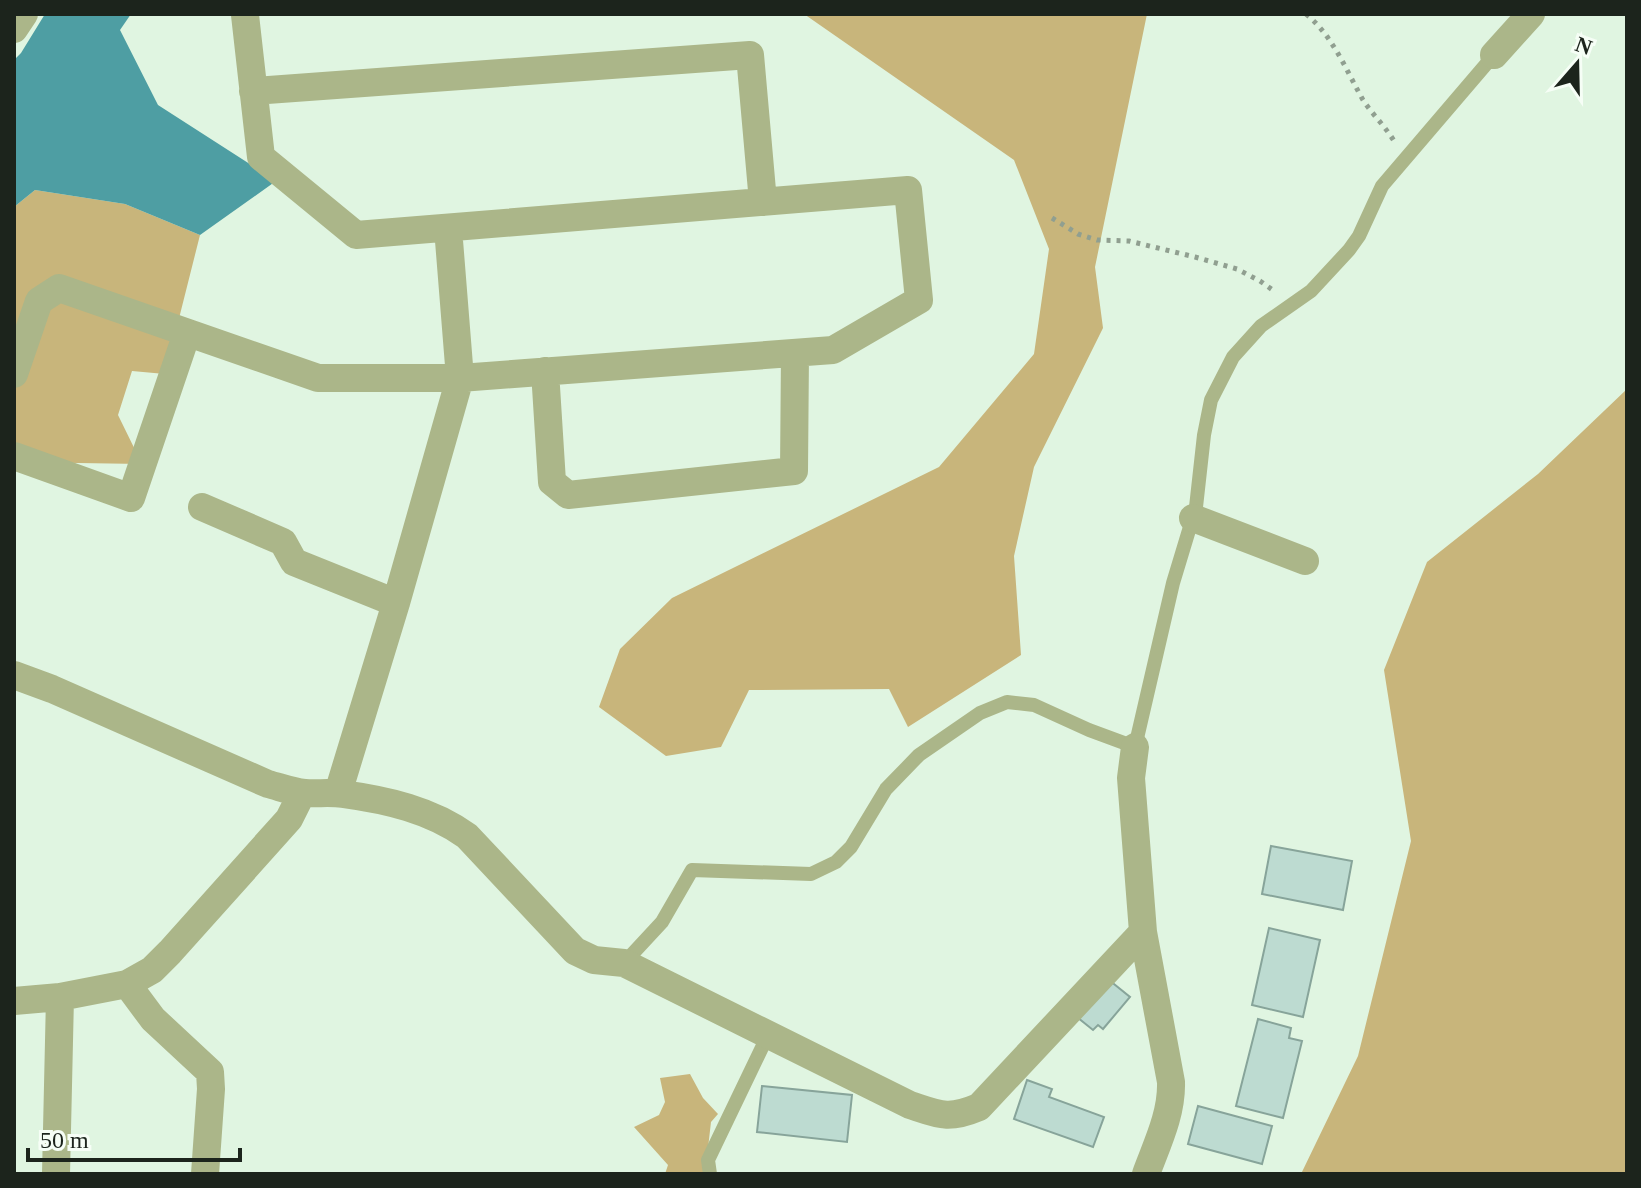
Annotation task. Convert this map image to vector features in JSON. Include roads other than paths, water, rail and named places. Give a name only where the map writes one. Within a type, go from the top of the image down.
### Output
[{"type":"street","points":[[14,29],[24,14]]},
{"type":"street","points":[[1494,55],[1531,14]]},
{"type":"street","points":[[14,374],[39,301],[59,288],[318,378],[460,378],[833,350],[919,300],[908,190],[356,235],[261,157],[245,15]]},
{"type":"street","points":[[253,91],[750,55],[763,202]]},
{"type":"street","points":[[338,793],[460,378],[448,228]]},
{"type":"street","points":[[14,456],[131,498],[187,333]]},
{"type":"street","points":[[545,371],[552,482],[568,495],[794,471],[795,353]]},
{"type":"street","points":[[202,507],[283,542],[294,562],[396,603]]},
{"type":"street","points":[[1193,518],[1305,561]]},
{"type":"street","points":[[14,675],[268,784],[302,793],[338,793],[383,800],[418,810],[452,825],[467,836],[575,951],[594,960],[624,963],[910,1105],[938,1115],[960,1115],[979,1107],[1143,932]]},
{"type":"street","points":[[1135,747],[1131,778],[1143,932],[1171,1082],[1170,1107],[1146,1174]]},
{"type":"street","points":[[14,1001],[60,997],[127,984],[152,970],[289,819],[302,793]]},
{"type":"street","points":[[127,984],[153,1019],[210,1072],[205,1174]]},
{"type":"street","points":[[56,1174],[60,997]]},
{"type":"lane","points":[[624,963],[662,922],[692,870],[811,874],[836,862],[851,847],[886,789],[919,755],[980,713],[1007,702],[1034,705],[1135,747],[1173,583],[1196,507],[1211,400],[1233,357],[1261,326],[1311,291],[1349,250],[1359,236],[1382,186],[1494,55]]},
{"type":"lane","points":[[710,1174],[708,1160],[768,1035]]},
{"type":"water","points":[[45,14],[131,14],[120,30],[158,105],[276,181],[200,235],[125,204],[35,190],[14,207],[14,60]]}]
